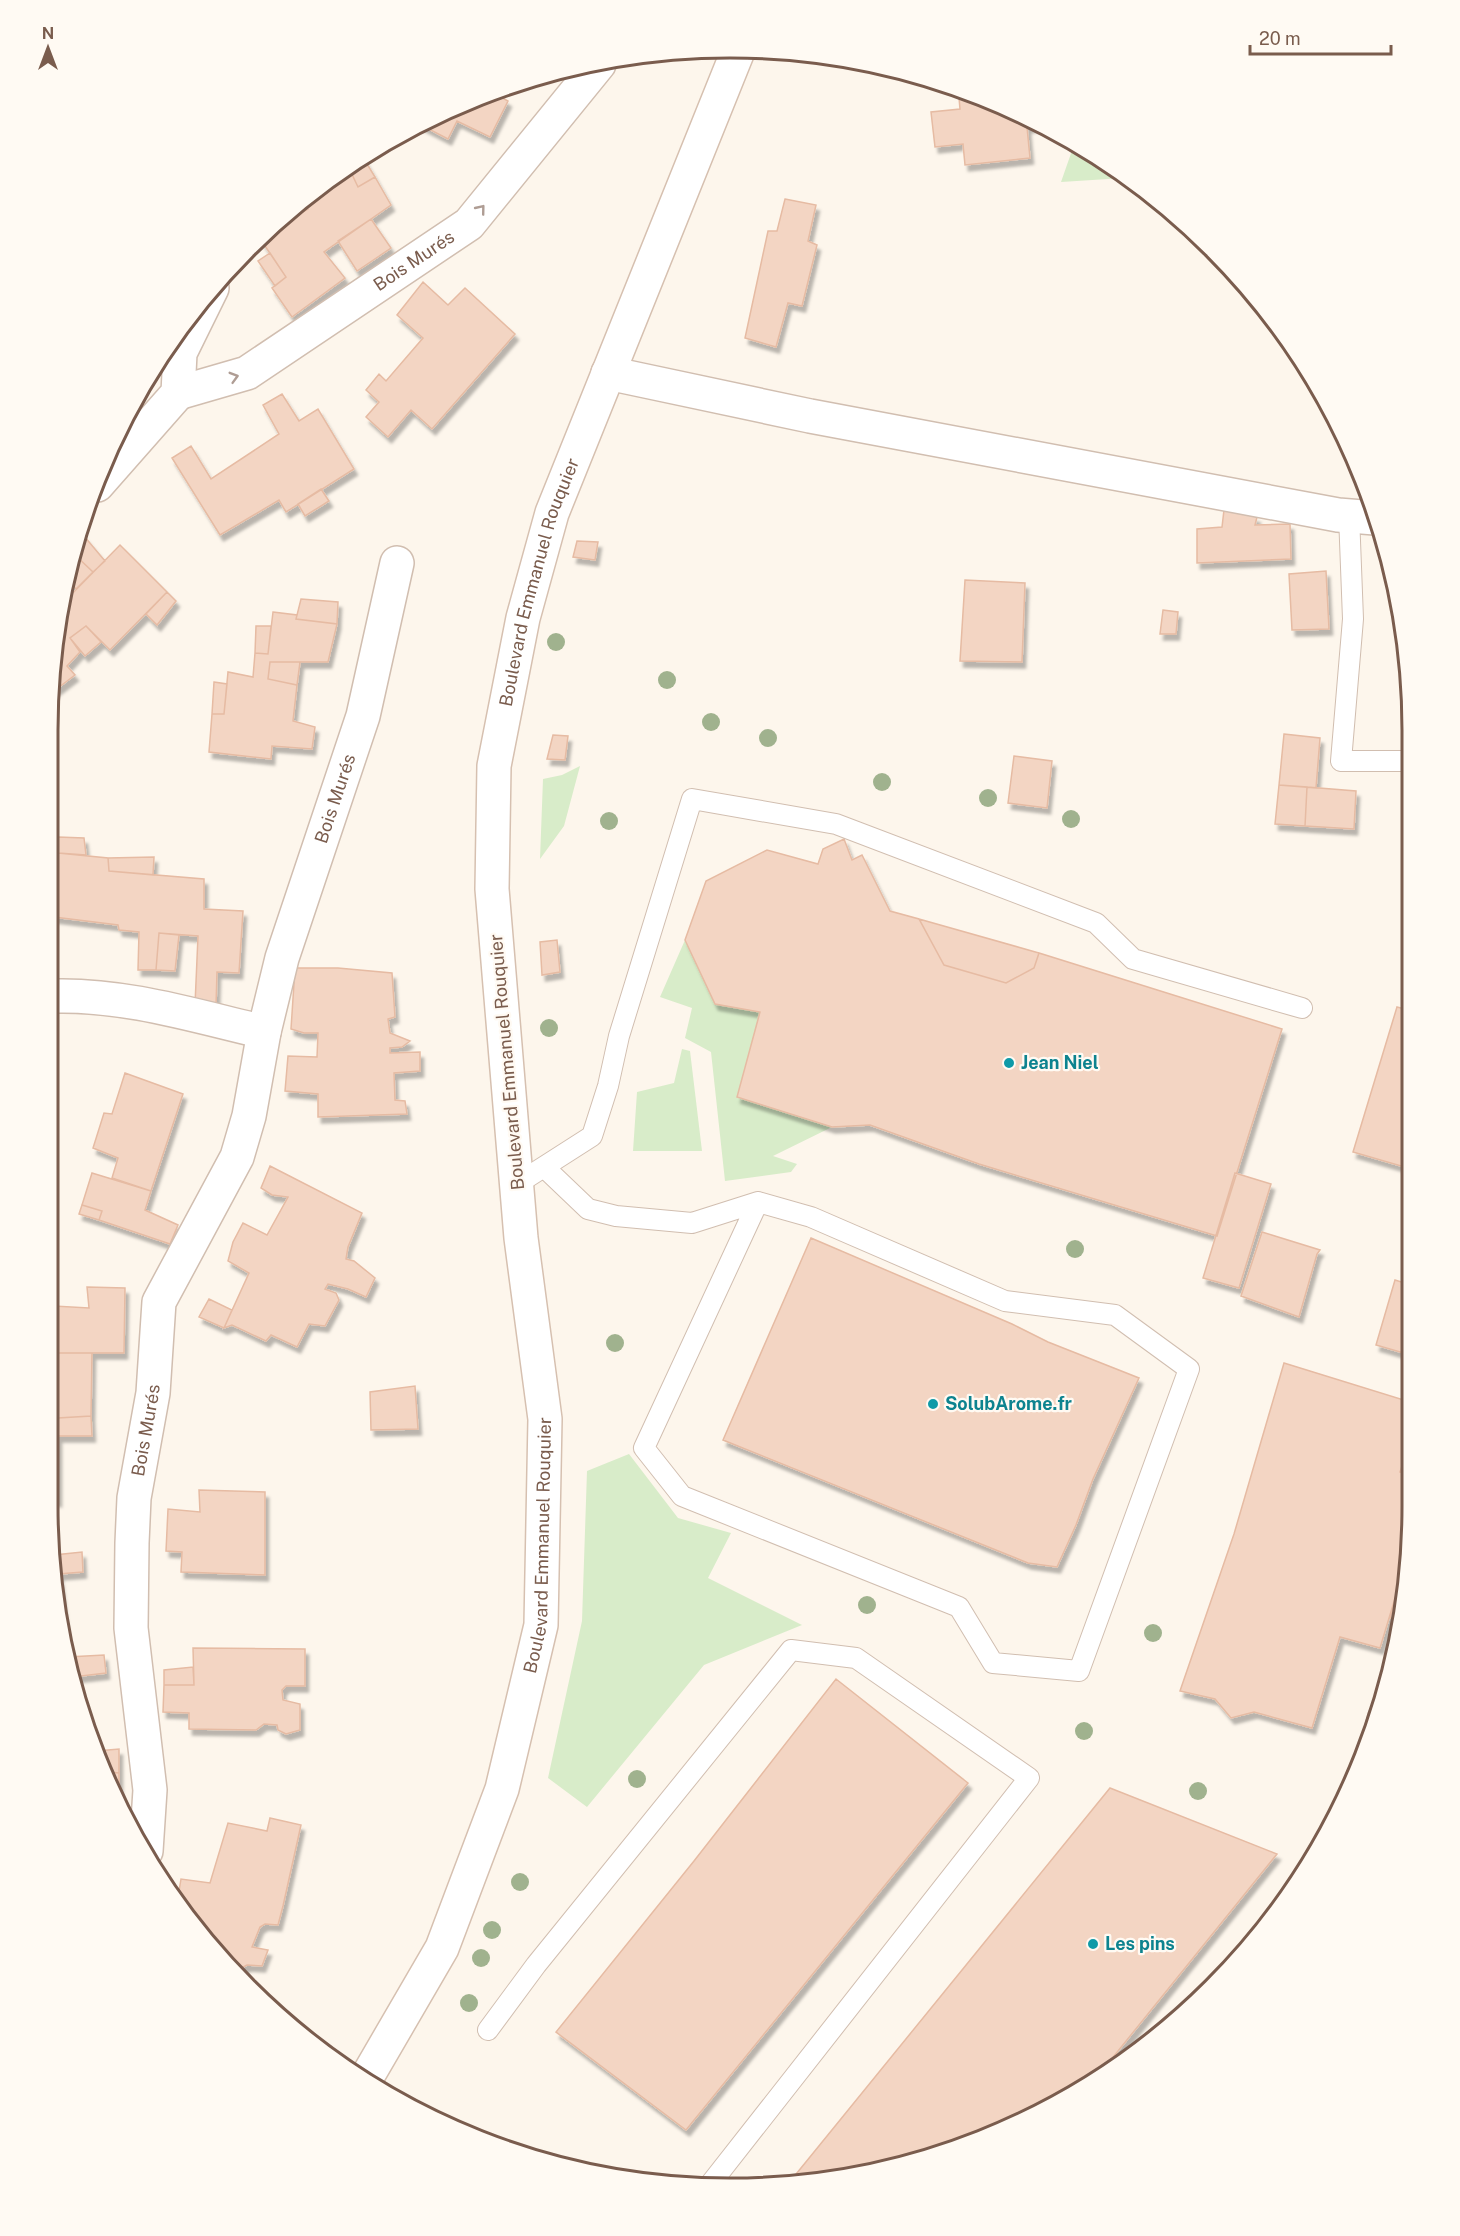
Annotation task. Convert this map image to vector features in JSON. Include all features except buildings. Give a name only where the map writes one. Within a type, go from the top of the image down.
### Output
[{"type":"street","name":"Boulevard Emmanuel Rouquier","points":[[370,2072],[442,1948],[502,1789],[541,1625],[545,1419],[521,1238],[530,1176],[492,889],[494,766],[523,618],[552,513],[735,58]]},
{"type":"street","name":"Bois Murés","points":[[178,393],[248,373],[469,224],[592,73]]},
{"type":"street","points":[[113,467],[178,393],[180,353],[193,327]]},
{"type":"street","points":[[608,373],[810,416],[1362,516]]},
{"type":"street","name":"Bois Murés","points":[[147,1840],[150,1790],[132,1628],[132,1543],[134,1498],[153,1393],[159,1302],[237,1157],[249,1116],[264,1032],[282,958],[363,716],[397,563]]},
{"type":"street","points":[[58,996],[79,995],[127,1000],[264,1032]]},
{"type":"lane","points":[[1362,516],[1341,761],[1402,761]]},
{"type":"lane","points":[[758,1202],[644,1448],[682,1496],[959,1607],[993,1663],[1079,1671],[1189,1369],[1115,1315],[1005,1301],[811,1217],[758,1202],[692,1223],[616,1216],[588,1209],[530,1176],[592,1136],[608,1086],[619,1036],[692,799],[836,824],[1096,923],[1133,959],[1302,1008]]},
{"type":"lane","points":[[488,2030],[536,1965],[792,1650],[856,1658],[1029,1778],[716,2177]]},
{"type":"green space","points":[[1072,152],[1113,179],[1061,182]]},
{"type":"green space","points":[[580,766],[564,826],[540,859],[543,779],[562,775]]},
{"type":"green space","points":[[685,940],[715,1004],[760,1012],[737,1097],[832,1127],[773,1156],[797,1164],[791,1172],[725,1181],[711,1052],[685,1038],[692,1008],[660,997]]},
{"type":"green space","points":[[682,1049],[690,1051],[702,1151],[633,1151],[637,1092],[674,1083]]},
{"type":"green space","points":[[629,1454],[678,1518],[731,1533],[708,1578],[802,1625],[704,1665],[587,1807],[548,1778],[582,1621],[587,1471]]},
{"type":"place","name":"Jean Niel","points":[[1009,1063]]},
{"type":"place","name":"SolubArome.fr","points":[[933,1404]]},
{"type":"place","name":"Les pins","points":[[1093,1944]]}]
